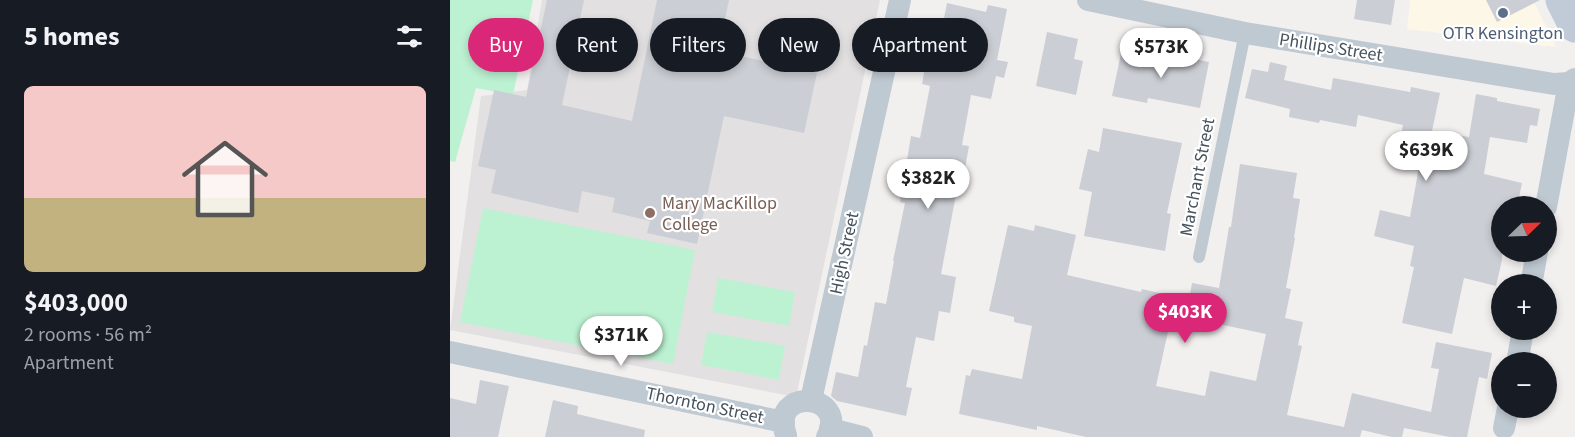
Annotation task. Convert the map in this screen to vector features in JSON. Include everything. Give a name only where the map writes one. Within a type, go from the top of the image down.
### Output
[{"type":"main road","points":[[1562,0],[1575,26]]},
{"type":"street","name":"High Street","points":[[811,400],[900,0]]},
{"type":"street","name":"Phillips Street","points":[[1088,0],[1245,33],[1554,84],[1572,81]]},
{"type":"street","points":[[1548,196],[1572,81]]},
{"type":"street","name":"Thornton Street","points":[[450,352],[786,429]]},
{"type":"street","points":[[786,429],[785,414],[790,408],[803,400],[811,400],[825,407],[829,414],[829,433],[862,437]]},
{"type":"lane","name":"Marchant Street","points":[[1199,257],[1245,33]]},
{"type":"shaded area","name":"Mary MacKillop College","points":[[542,0],[880,0],[876,18],[852,18],[852,72],[865,72],[796,397],[450,330],[481,96],[527,90],[530,72],[544,72],[544,18],[539,18]]},
{"type":"shaded area","points":[[1410,0],[1533,0],[1556,47],[1407,29]]},
{"type":"green space","points":[[450,0],[533,0],[529,18],[468,18],[468,72],[518,72],[513,95],[476,88],[455,162],[450,161]]},
{"type":"green space","points":[[483,208],[695,250],[673,364],[460,322]]},
{"type":"green space","points":[[718,278],[795,292],[789,326],[712,312]]},
{"type":"green space","points":[[707,332],[785,346],[779,380],[701,365]]},
{"type":"building","points":[[547,0],[584,0],[580,18],[556,18],[556,72],[569,72],[562,105],[632,121],[650,34],[650,72],[746,72],[746,57],[758,60],[758,72],[817,73],[804,133],[724,116],[697,244],[647,233],[650,221],[612,212],[615,198],[582,191],[578,213],[491,193],[496,170],[478,166],[494,90],[526,97],[531,72],[544,72],[543,18]]},
{"type":"building","points":[[657,0],[729,0],[725,18],[653,18]]},
{"type":"building","points":[[1357,0],[1395,0],[1391,25],[1354,19]]},
{"type":"building","name":"OTR Kensington","points":[[1486,0],[1540,0],[1497,22]]},
{"type":"building","points":[[947,3],[986,12],[988,5],[1007,9],[997,60],[1008,62],[1004,78],[996,76],[991,99],[971,95],[962,145],[969,146],[965,168],[961,168],[941,274],[956,277],[950,313],[939,311],[934,341],[916,337],[906,387],[912,388],[906,416],[837,401],[831,396],[836,372],[858,377],[864,345],[867,346],[875,302],[886,304],[905,203],[900,202],[911,136],[920,138],[930,86],[922,84],[924,72],[988,72],[988,18],[944,18]]},
{"type":"building","points":[[1047,32],[1078,39],[1074,59],[1083,61],[1076,95],[1036,86]]},
{"type":"building","points":[[1122,49],[1173,60],[1174,55],[1209,62],[1200,108],[1148,98],[1147,103],[1112,96]]},
{"type":"building","points":[[1270,62],[1287,66],[1284,80],[1331,90],[1333,78],[1410,92],[1411,87],[1440,93],[1432,131],[1469,137],[1476,94],[1497,98],[1497,101],[1540,109],[1537,126],[1530,125],[1527,143],[1490,137],[1484,174],[1522,183],[1519,196],[1491,196],[1491,262],[1502,262],[1499,274],[1491,274],[1491,285],[1464,278],[1452,334],[1402,323],[1414,267],[1410,266],[1414,246],[1374,236],[1380,210],[1410,217],[1422,150],[1399,144],[1403,125],[1358,115],[1356,127],[1320,120],[1319,123],[1289,117],[1290,109],[1245,98],[1252,69],[1268,72]]},
{"type":"building","points":[[1103,128],[1182,143],[1167,213],[1171,214],[1165,251],[1084,236],[1092,192],[1079,189],[1088,149],[1099,152]]},
{"type":"building","points":[[1240,164],[1297,173],[1293,198],[1300,199],[1286,288],[1291,289],[1285,318],[1303,322],[1298,345],[1302,346],[1287,415],[1344,427],[1352,393],[1431,412],[1439,369],[1431,368],[1436,342],[1491,353],[1487,379],[1479,377],[1467,437],[1450,437],[1404,428],[1402,437],[1362,430],[1360,437],[1086,437],[1037,426],[1037,430],[959,414],[966,375],[970,376],[972,369],[1022,379],[1032,326],[1014,322],[1014,317],[989,311],[1008,225],[1034,231],[1035,225],[1076,235],[1067,275],[1189,300],[1192,283],[1219,288],[1229,227],[1231,227]],"holes":[[[1171,318],[1208,326],[1209,322],[1266,334],[1256,381],[1210,371],[1205,396],[1156,386]]]},
{"type":"building","points":[[480,380],[509,386],[498,437],[450,437],[450,398],[476,404]]},
{"type":"building","points":[[553,400],[578,406],[577,414],[645,430],[644,437],[545,437]]},
{"type":"place","name":"OTR Kensington","points":[[1503,13]]},
{"type":"place","name":"Mary MacKillop College","points":[[650,213]]}]
